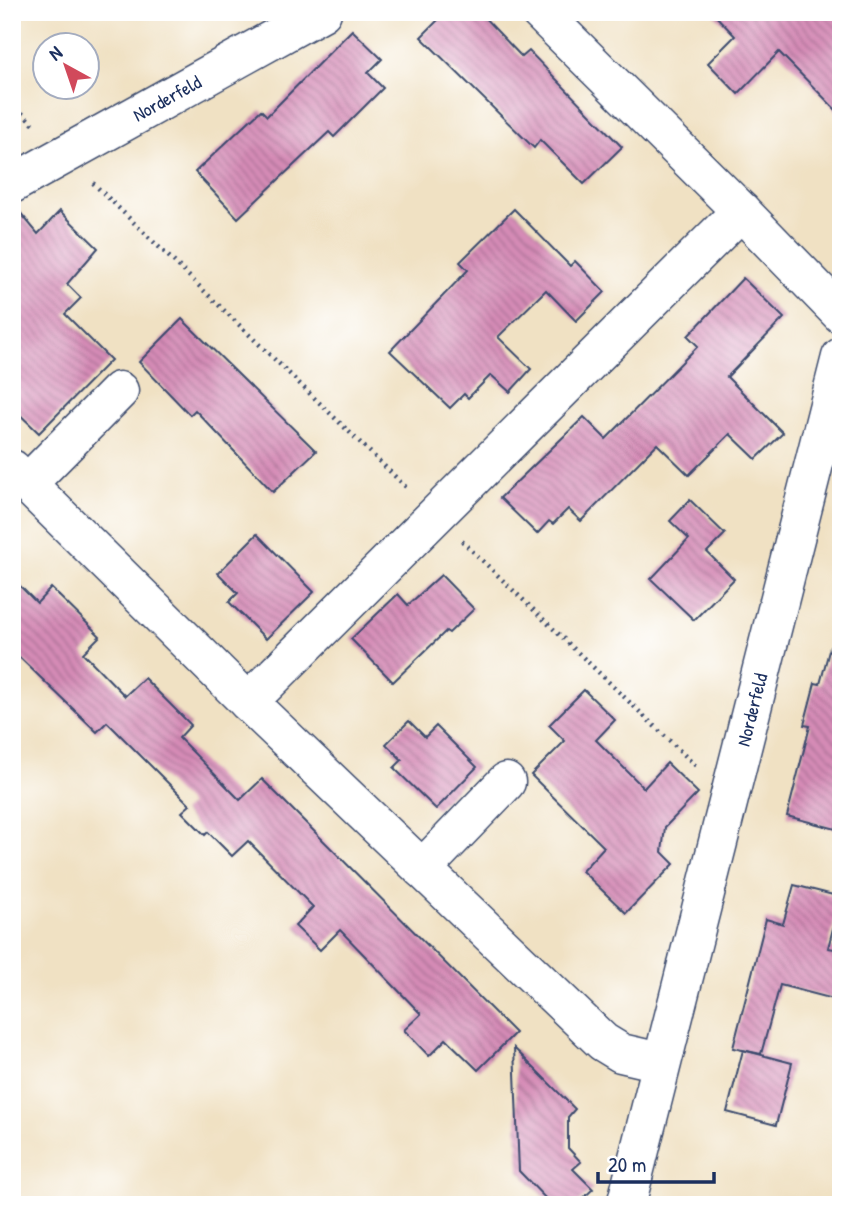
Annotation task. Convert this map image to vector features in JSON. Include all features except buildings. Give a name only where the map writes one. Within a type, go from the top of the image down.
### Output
[{"type":"street","name":"Norderfeld","points":[[12,184],[323,12]]},
{"type":"street","points":[[540,12],[841,314]]},
{"type":"street","points":[[248,702],[741,211]]},
{"type":"street","name":"Norderfeld","points":[[626,1205],[660,1062],[841,357]]},
{"type":"street","points":[[119,391],[20,477],[248,702],[603,1042],[621,1053],[660,1062]]},
{"type":"street","points":[[422,869],[506,782]]},
{"type":"path","points":[[12,103],[729,799]]}]
